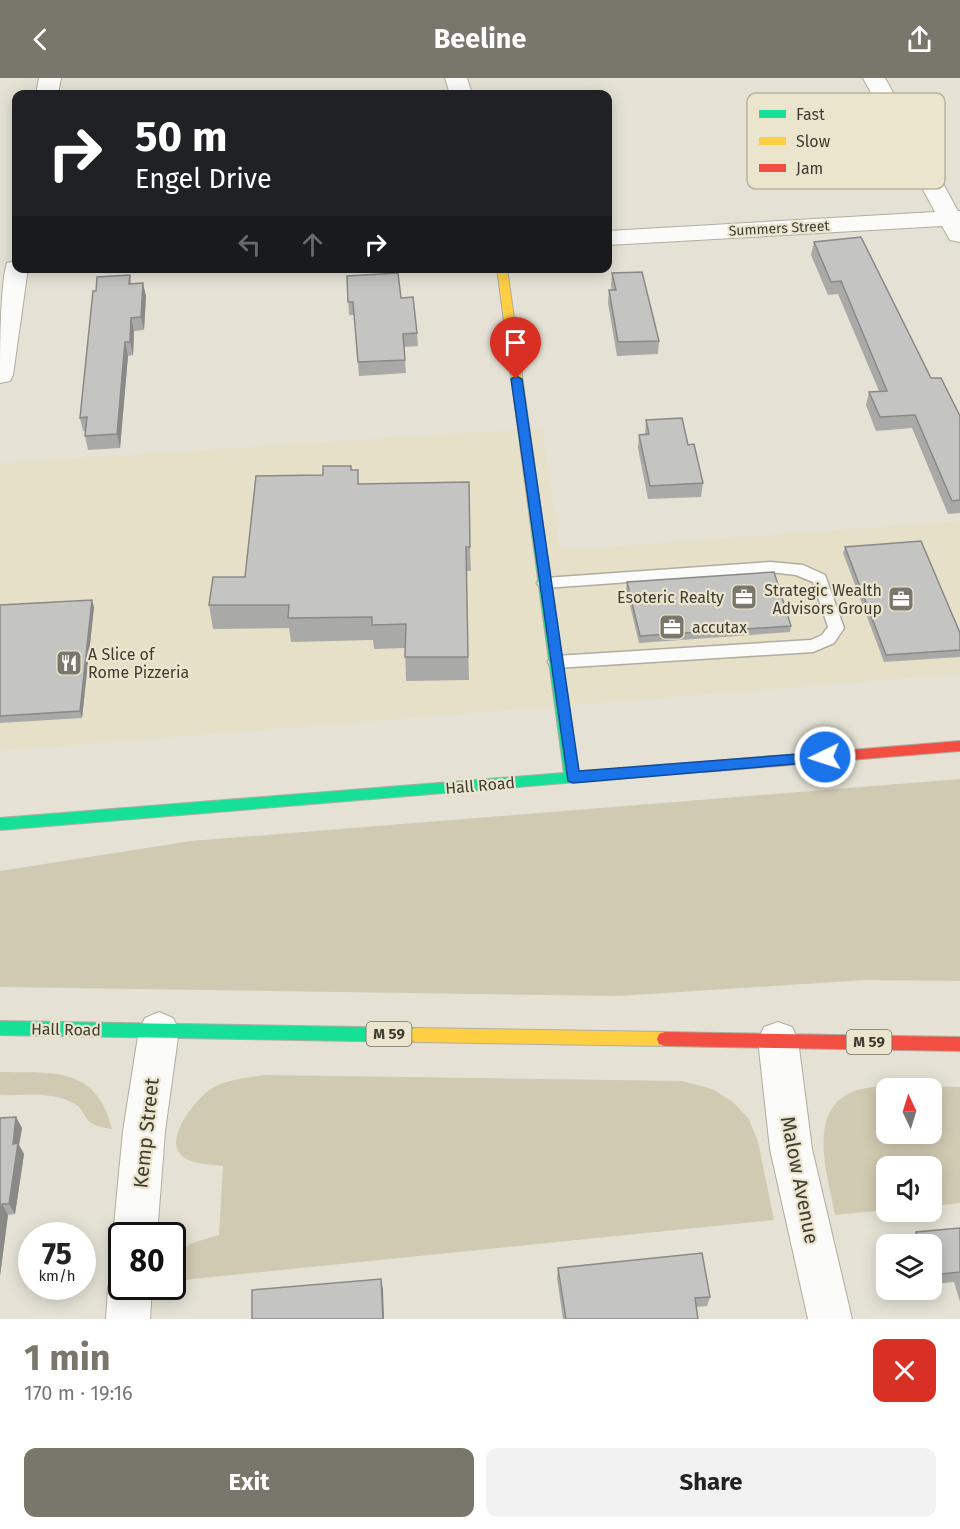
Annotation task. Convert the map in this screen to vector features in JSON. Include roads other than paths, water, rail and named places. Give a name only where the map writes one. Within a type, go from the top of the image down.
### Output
[{"type":"main road","points":[[503,273],[573,777]]},
{"type":"main road","name":"Hall Road","points":[[0,824],[960,746]]},
{"type":"main road","name":"Hall Road","points":[[0,1028],[960,1044]]},
{"type":"street","points":[[874,78],[882,93]]},
{"type":"street","points":[[937,189],[957,225]]},
{"type":"street","name":"Summers Street","points":[[612,238],[957,225]]},
{"type":"street","points":[[0,375],[17,273]]},
{"type":"street","name":"Kemp Street","points":[[136,1222],[144,1131],[159,1030]]},
{"type":"street","name":"Malow Avenue","points":[[778,1040],[791,1149],[830,1319]]},
{"type":"street","points":[[128,1319],[129,1300]]},
{"type":"lane","points":[[545,583],[770,567],[790,568],[820,579],[836,622],[835,631],[828,639],[813,646],[556,662]]},
{"type":"place","name":"Esoteric Realty","points":[[744,597]]},
{"type":"place","name":"Strategic Wealth Advisors Group","points":[[901,599]]},
{"type":"place","name":"accutax","points":[[672,627]]},
{"type":"place","name":"A Slice of Rome Pizzeria","points":[[69,663]]}]
